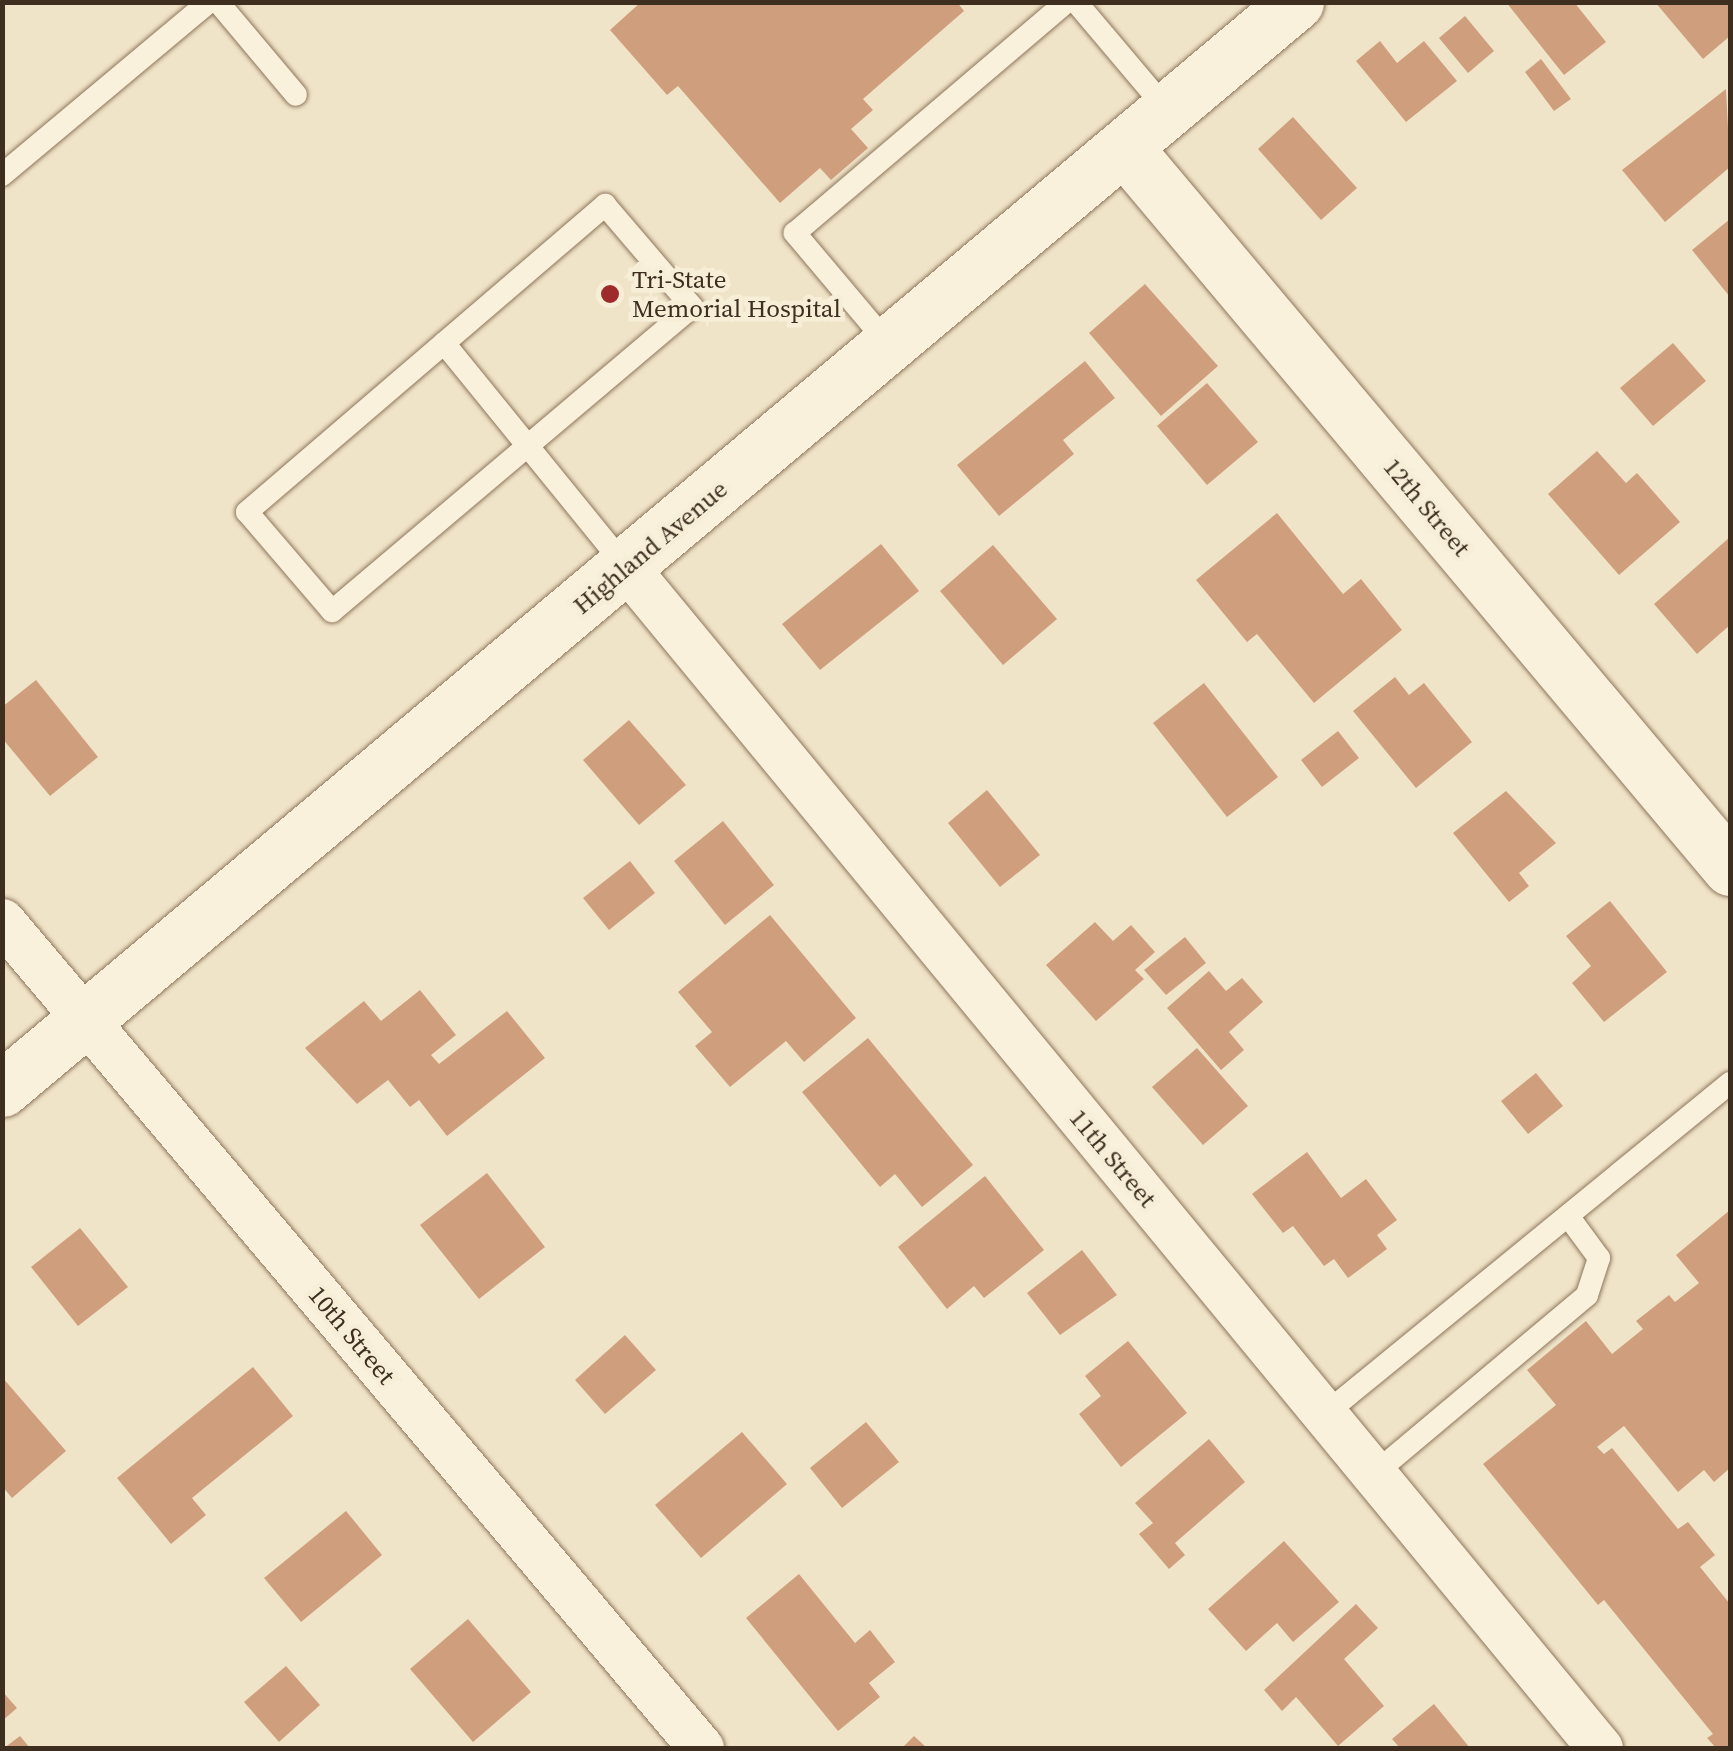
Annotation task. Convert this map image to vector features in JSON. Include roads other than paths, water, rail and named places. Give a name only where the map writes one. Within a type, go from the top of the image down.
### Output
[{"type":"main road","name":"Highland Avenue","points":[[2,1089],[1296,2]]},
{"type":"main road","name":"12th Street","points":[[1124,148],[1730,868]]},
{"type":"street","name":"11th Street","points":[[626,567],[1600,1748]]},
{"type":"street","name":"10th Street","points":[[3,921],[702,1748]]},
{"type":"lane","points":[[2,176],[208,2]]},
{"type":"lane","points":[[218,2],[296,95]]},
{"type":"lane","points":[[890,346],[795,233],[1066,2]]},
{"type":"lane","points":[[1076,2],[1168,111]]},
{"type":"lane","points":[[605,206],[692,307],[528,448],[332,611],[247,512],[605,206]]},
{"type":"lane","points":[[444,343],[626,567]]},
{"type":"lane","points":[[1325,1414],[1730,1083]]},
{"type":"lane","points":[[1374,1474],[1588,1295],[1598,1258],[1568,1216]]},
{"type":"place","name":"Tri-State Memorial Hospital","points":[[610,294]]}]
